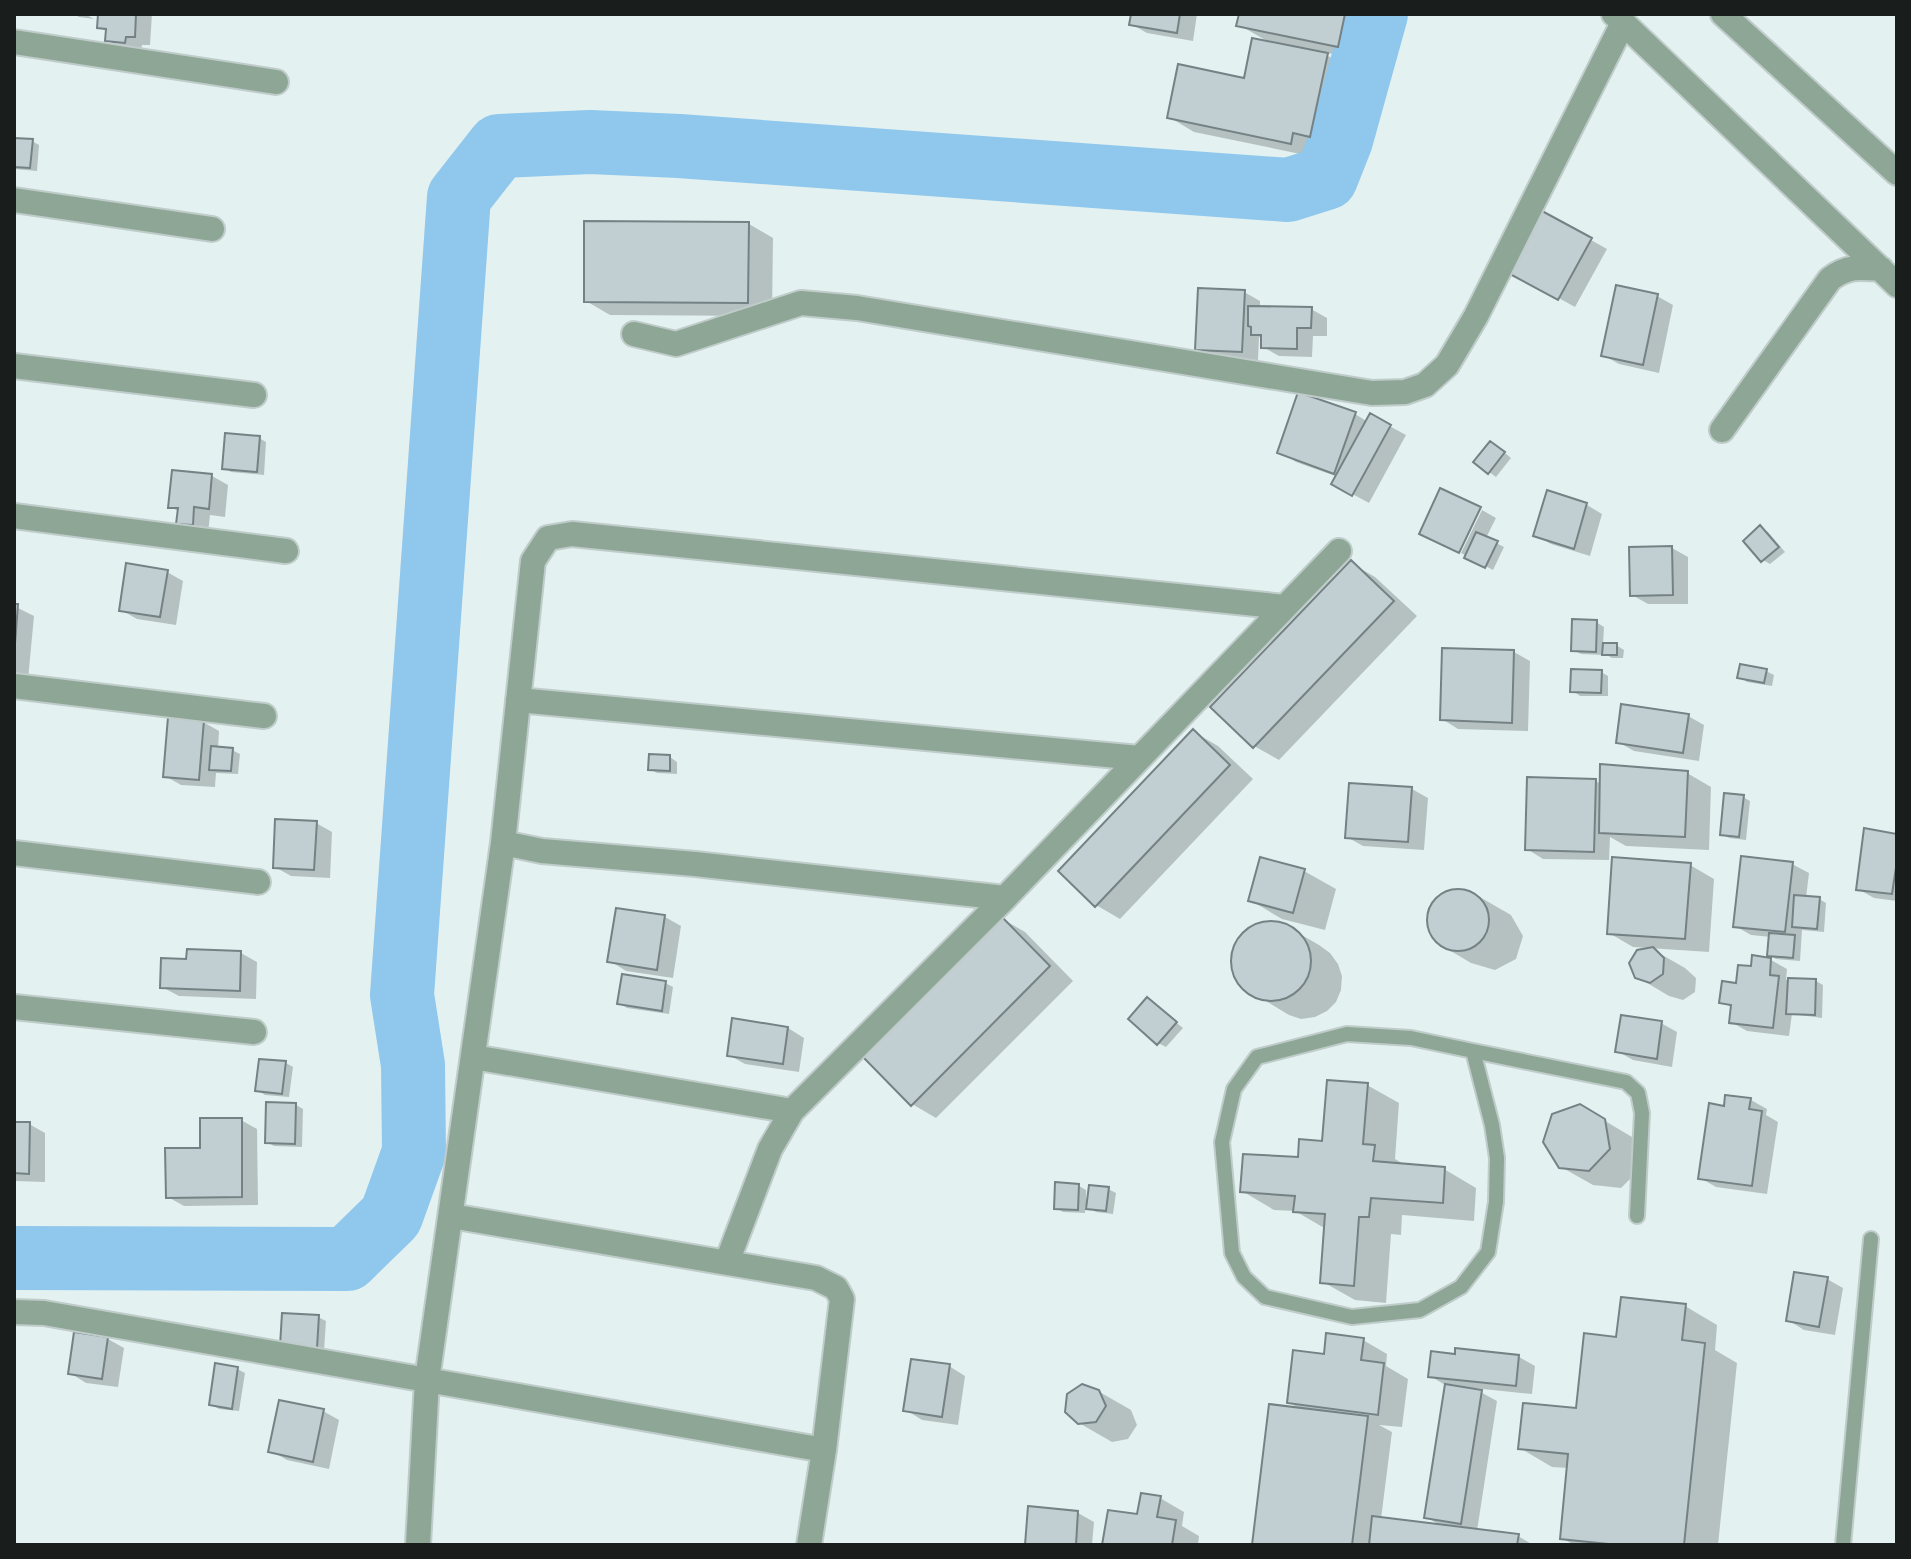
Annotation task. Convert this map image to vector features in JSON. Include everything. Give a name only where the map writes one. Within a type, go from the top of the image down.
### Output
[{"type":"street","points":[[1723,14],[1897,173]]},
{"type":"street","points":[[634,334],[676,344],[801,303],[857,308],[1372,393],[1405,392],[1425,385],[1447,365],[1476,316],[1619,18],[1889,277]]},
{"type":"street","points":[[14,42],[276,82]]},
{"type":"street","points":[[14,200],[212,229]]},
{"type":"street","points":[[1722,430],[1830,279],[1842,270],[1856,266],[1889,277]]},
{"type":"street","points":[[14,366],[254,395]]},
{"type":"street","points":[[14,516],[286,551]]},
{"type":"street","points":[[418,1545],[427,1380],[503,843],[533,561],[548,538],[572,534],[1285,607]]},
{"type":"street","points":[[727,1262],[770,1149],[792,1111],[1005,898],[1339,551]]},
{"type":"street","points":[[14,686],[264,716]]},
{"type":"street","points":[[518,700],[1139,758]]},
{"type":"street","points":[[503,843],[542,851],[695,864],[1005,898]]},
{"type":"street","points":[[14,853],[258,882]]},
{"type":"street","points":[[14,1007],[254,1032]]},
{"type":"street","points":[[473,1057],[792,1111]]},
{"type":"street","points":[[451,1216],[816,1278],[836,1288],[842,1299],[809,1545]]},
{"type":"street","points":[[14,1312],[44,1313],[824,1450]]},
{"type":"lane","points":[[1473,1051],[1497,1158],[1496,1202],[1488,1252],[1461,1287],[1420,1310],[1352,1317],[1265,1297],[1244,1277],[1232,1253],[1222,1142],[1234,1089],[1257,1057],[1347,1034],[1411,1038],[1626,1082],[1638,1093],[1642,1113],[1637,1216]]},
{"type":"lane","points":[[1843,1545],[1871,1239]]},
{"type":"building","points":[[98,14],[136,14],[135,37],[126,37],[125,43],[105,41],[106,29],[97,28]]},
{"type":"building","points":[[1131,14],[1180,14],[1177,33],[1129,25]]},
{"type":"building","points":[[1239,14],[1345,14],[1338,47],[1236,26]]},
{"type":"building","points":[[1252,38],[1328,53],[1310,137],[1293,133],[1291,144],[1167,118],[1178,64],[1244,78]]},
{"type":"building","points":[[14,138],[33,139],[30,168],[14,167]]},
{"type":"building","points":[[1542,211],[1592,238],[1558,300],[1508,273]]},
{"type":"building","points":[[584,221],[749,222],[748,303],[584,302]]},
{"type":"building","points":[[1616,285],[1658,294],[1643,365],[1601,356]]},
{"type":"building","points":[[1198,288],[1245,290],[1242,352],[1195,350]]},
{"type":"building","points":[[1248,306],[1312,307],[1311,328],[1297,328],[1297,349],[1261,348],[1261,335],[1251,335],[1251,327],[1248,326]]},
{"type":"building","points":[[1298,392],[1356,412],[1334,474],[1277,453]]},
{"type":"building","points":[[1370,413],[1391,425],[1352,496],[1331,484]]},
{"type":"building","points":[[225,433],[260,436],[257,472],[222,469]]},
{"type":"building","points":[[1490,441],[1505,452],[1488,474],[1473,462]]},
{"type":"building","points":[[172,470],[212,474],[209,509],[194,507],[193,525],[176,524],[178,508],[168,508]]},
{"type":"building","points":[[1440,488],[1481,507],[1459,553],[1419,534]]},
{"type":"building","points":[[1547,490],[1587,503],[1574,549],[1533,536]]},
{"type":"building","points":[[1760,525],[1779,547],[1761,562],[1743,541]]},
{"type":"building","points":[[1476,532],[1498,541],[1485,568],[1464,558]]},
{"type":"building","points":[[1672,546],[1673,595],[1630,596],[1629,547]]},
{"type":"building","points":[[1351,560],[1394,601],[1253,748],[1210,707]]},
{"type":"building","points":[[126,563],[168,570],[160,617],[119,611]]},
{"type":"building","points":[[14,604],[18,604],[14,657]]},
{"type":"building","points":[[1572,619],[1597,620],[1596,652],[1571,651]]},
{"type":"building","points":[[1603,643],[1617,643],[1617,655],[1602,655]]},
{"type":"building","points":[[1442,648],[1514,650],[1512,723],[1440,720]]},
{"type":"building","points":[[1740,664],[1767,669],[1764,683],[1737,678]]},
{"type":"building","points":[[1571,669],[1602,670],[1601,693],[1570,692]]},
{"type":"building","points":[[1621,704],[1689,714],[1683,753],[1616,743]]},
{"type":"building","points":[[168,717],[204,720],[199,780],[163,777]]},
{"type":"building","points":[[1193,729],[1230,765],[1095,907],[1058,871]]},
{"type":"building","points":[[211,746],[233,748],[231,771],[209,770]]},
{"type":"building","points":[[649,754],[670,755],[670,771],[648,770]]},
{"type":"building","points":[[1600,764],[1688,771],[1685,837],[1599,833]]},
{"type":"building","points":[[1527,777],[1596,779],[1594,852],[1525,850]]},
{"type":"building","points":[[1349,783],[1412,787],[1408,842],[1345,838]]},
{"type":"building","points":[[1724,793],[1744,795],[1739,837],[1720,835]]},
{"type":"building","points":[[275,819],[317,821],[314,870],[273,868]]},
{"type":"building","points":[[1864,828],[1897,834],[1892,894],[1856,890]]},
{"type":"building","points":[[1741,856],[1793,862],[1785,932],[1733,927]]},
{"type":"building","points":[[1260,857],[1305,869],[1293,913],[1248,901]]},
{"type":"building","points":[[1612,857],[1691,863],[1685,939],[1607,934]]},
{"type":"building","points":[[1452,889],[1464,889],[1480,898],[1487,908],[1487,932],[1480,942],[1464,951],[1452,951],[1432,937],[1427,926],[1427,914],[1441,894]]},
{"type":"building","points":[[1794,895],[1820,897],[1817,929],[1792,927]]},
{"type":"building","points":[[616,908],[665,915],[657,970],[607,962]]},
{"type":"building","points":[[1001,916],[1050,966],[911,1106],[861,1055]]},
{"type":"building","points":[[1271,921],[1286,924],[1299,933],[1308,946],[1311,961],[1308,976],[1299,989],[1286,998],[1271,1001],[1256,998],[1243,989],[1234,976],[1231,961],[1234,946],[1243,933],[1256,924]]},
{"type":"building","points":[[1769,933],[1795,935],[1793,958],[1767,956]]},
{"type":"building","points":[[1653,947],[1664,958],[1663,974],[1650,983],[1635,978],[1629,963],[1637,950]]},
{"type":"building","points":[[187,949],[241,951],[240,991],[160,988],[161,958],[186,959]]},
{"type":"building","points":[[1752,955],[1771,958],[1770,975],[1779,976],[1773,1028],[1729,1023],[1731,1005],[1719,1003],[1722,981],[1736,983],[1738,965],[1751,966]]},
{"type":"building","points":[[622,974],[666,981],[662,1011],[617,1004]]},
{"type":"building","points":[[1788,978],[1816,979],[1815,1015],[1786,1014]]},
{"type":"building","points":[[1147,997],[1177,1022],[1157,1045],[1128,1019]]},
{"type":"building","points":[[1621,1015],[1662,1021],[1657,1059],[1615,1052]]},
{"type":"building","points":[[732,1018],[788,1027],[783,1064],[727,1056]]},
{"type":"building","points":[[259,1059],[286,1061],[282,1094],[255,1091]]},
{"type":"building","points":[[1327,1080],[1368,1083],[1363,1144],[1375,1145],[1373,1161],[1445,1167],[1443,1203],[1371,1198],[1369,1217],[1359,1217],[1354,1286],[1320,1283],[1325,1214],[1293,1212],[1295,1196],[1240,1192],[1243,1154],[1298,1157],[1299,1139],[1322,1141]]},
{"type":"building","points":[[1725,1095],[1751,1098],[1749,1109],[1762,1111],[1752,1186],[1698,1179],[1709,1103],[1724,1106]]},
{"type":"building","points":[[266,1102],[296,1103],[295,1144],[265,1143]]},
{"type":"building","points":[[1580,1104],[1605,1119],[1610,1149],[1589,1171],[1559,1168],[1543,1142],[1552,1114]]},
{"type":"building","points":[[200,1118],[242,1118],[242,1197],[166,1198],[165,1148],[200,1148]]},
{"type":"building","points":[[14,1122],[30,1122],[29,1174],[14,1173]]},
{"type":"building","points":[[1055,1182],[1079,1184],[1078,1210],[1054,1209]]},
{"type":"building","points":[[1089,1185],[1109,1187],[1106,1211],[1086,1209]]},
{"type":"building","points":[[1794,1272],[1828,1277],[1819,1327],[1786,1321]]},
{"type":"building","points":[[1621,1297],[1686,1304],[1682,1340],[1705,1343],[1684,1545],[1618,1545],[1560,1539],[1568,1454],[1518,1449],[1523,1403],[1576,1408],[1584,1333],[1616,1337]]},
{"type":"building","points":[[282,1313],[319,1315],[317,1348],[280,1346]]},
{"type":"building","points":[[74,1332],[108,1337],[102,1379],[68,1374]]},
{"type":"building","points":[[1326,1333],[1364,1338],[1361,1360],[1384,1363],[1378,1415],[1287,1403],[1293,1350],[1324,1354]]},
{"type":"building","points":[[1455,1348],[1519,1355],[1516,1386],[1428,1377],[1431,1351],[1455,1354]]},
{"type":"building","points":[[911,1359],[950,1364],[942,1417],[903,1411]]},
{"type":"building","points":[[215,1363],[238,1367],[232,1409],[209,1405]]},
{"type":"building","points":[[1082,1384],[1099,1390],[1106,1406],[1096,1422],[1078,1424],[1065,1412],[1067,1394]]},
{"type":"building","points":[[1445,1384],[1482,1390],[1461,1524],[1424,1518]]},
{"type":"building","points":[[279,1400],[324,1409],[313,1462],[268,1452]]},
{"type":"building","points":[[1269,1404],[1368,1416],[1352,1545],[1252,1545]]},
{"type":"building","points":[[1141,1493],[1161,1496],[1157,1517],[1176,1520],[1172,1545],[1102,1545],[1108,1510],[1137,1514]]},
{"type":"building","points":[[1028,1506],[1078,1511],[1076,1545],[1025,1545]]},
{"type":"building","points":[[1372,1516],[1519,1534],[1517,1545],[1369,1545]]},
{"type":"waterway","points":[[14,1258],[347,1259],[391,1216],[414,1152],[413,1065],[402,995],[459,197],[499,146],[590,142],[679,146],[1288,190],[1326,178],[1341,140],[1376,14]]}]
